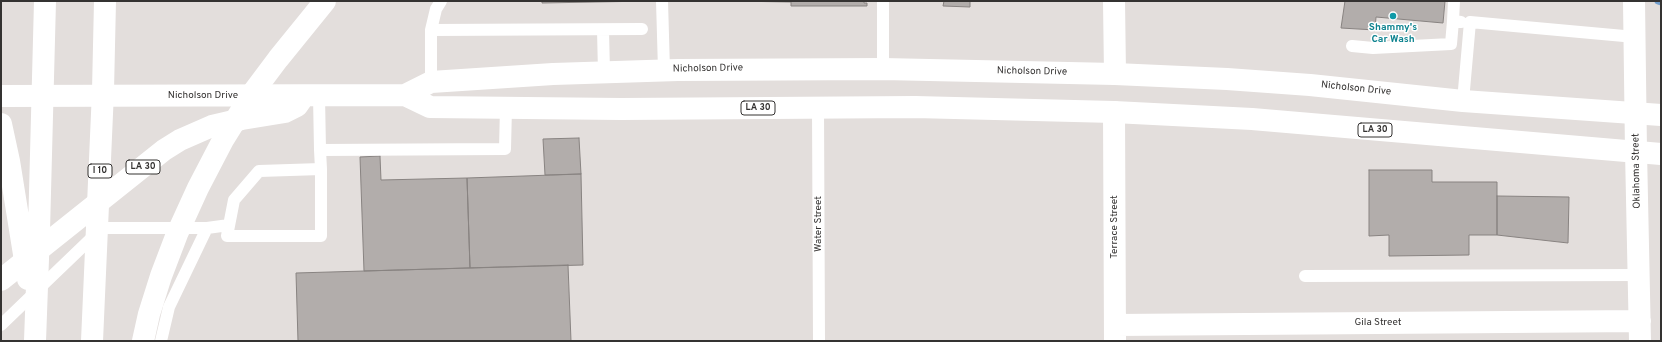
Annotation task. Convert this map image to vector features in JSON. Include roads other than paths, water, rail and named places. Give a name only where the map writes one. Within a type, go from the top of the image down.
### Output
[{"type":"main road","points":[[35,334],[45,1]]},
{"type":"main road","name":"I 10","points":[[92,341],[103,99],[105,1]]},
{"type":"main road","points":[[143,341],[149,314],[161,276],[195,194],[216,154],[251,95],[325,1]]},
{"type":"main road","points":[[1114,1],[1115,74]]},
{"type":"main road","name":"Oklahoma Street","points":[[1635,20],[1640,331]]},
{"type":"main road","name":"Nicholson Drive","points":[[1,96],[405,95],[431,82],[604,72],[764,68],[883,69],[1115,74],[1310,84],[1463,100],[1661,115]]},
{"type":"main road","name":"Nicholson Drive","points":[[405,95],[430,107],[621,109],[915,107],[1114,112],[1252,120],[1661,154]]},
{"type":"main road","name":"LA 30","points":[[1,280],[164,150],[180,140],[212,126],[242,119],[285,112],[312,96]]},
{"type":"main road","name":"Terrace Street","points":[[1114,112],[1115,333]]},
{"type":"main road","points":[[1,124],[9,161],[35,334]]},
{"type":"main road","name":"Gila Street","points":[[1115,333],[1640,331]]},
{"type":"lane","points":[[431,82],[431,30],[436,9],[440,1]]},
{"type":"lane","points":[[662,1],[664,70]]},
{"type":"lane","points":[[883,1],[883,69]]},
{"type":"lane","points":[[1352,46],[1373,48],[1451,44],[1454,1]]},
{"type":"lane","points":[[1453,21],[1635,20]]},
{"type":"lane","points":[[1463,100],[1470,22]]},
{"type":"lane","points":[[431,30],[642,29]]},
{"type":"lane","points":[[603,30],[604,72]]},
{"type":"lane","points":[[312,96],[320,150],[321,236],[227,236],[234,200],[259,171],[320,169]]},
{"type":"lane","points":[[320,150],[505,149],[506,107]]},
{"type":"lane","name":"Water Street","points":[[818,108],[819,341]]},
{"type":"lane","points":[[1,325],[102,228],[207,228],[229,225]]},
{"type":"lane","points":[[161,341],[169,307],[207,228]]},
{"type":"lane","points":[[1305,276],[1639,275]]},
{"type":"place","name":"Shammy's Car Wash","points":[[1393,16]]}]
